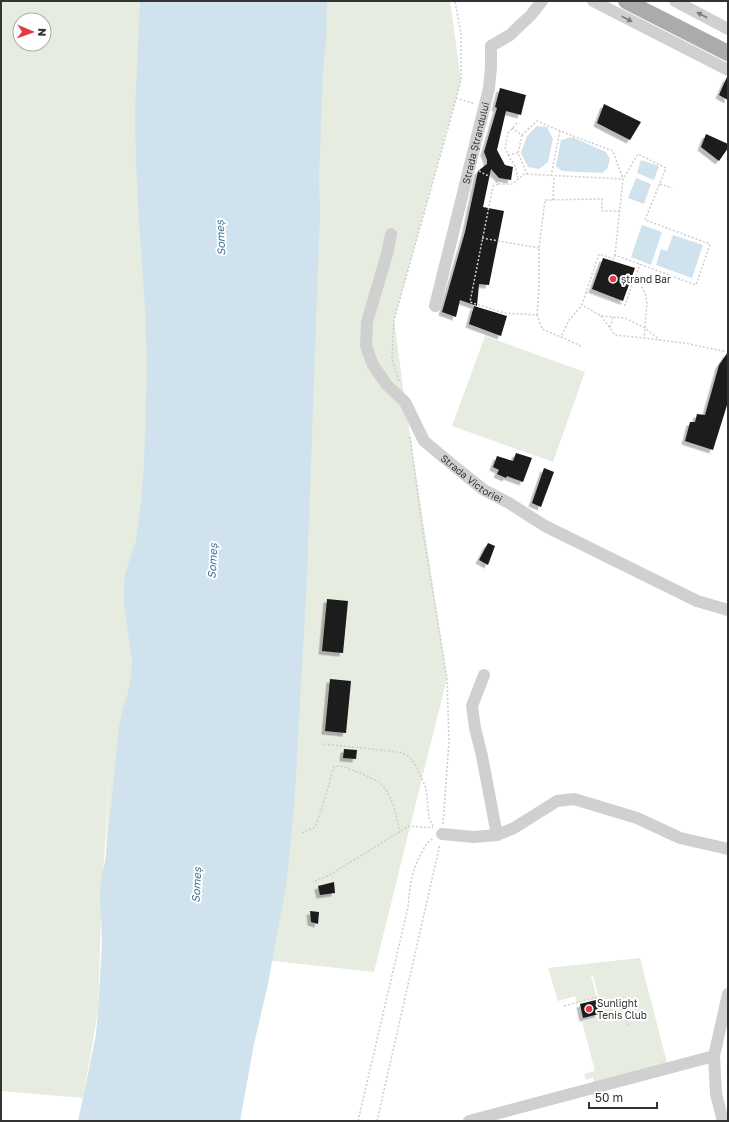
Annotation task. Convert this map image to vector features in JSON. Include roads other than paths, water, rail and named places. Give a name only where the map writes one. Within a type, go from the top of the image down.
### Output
[{"type":"main road","points":[[650,1],[728,42]]},
{"type":"main road","points":[[627,2],[728,53]]},
{"type":"street","name":"Strada Ștrandului","points":[[435,306],[485,106],[490,81],[491,46],[510,35],[531,15],[542,1]]},
{"type":"street","points":[[593,1],[728,70]]},
{"type":"street","points":[[675,1],[728,29]]},
{"type":"street","name":"Strada Victoriei","points":[[391,234],[387,254],[367,322],[366,346],[373,365],[387,384],[405,402],[424,441],[484,490],[509,503],[545,526],[697,601],[728,610]]},
{"type":"street","points":[[484,675],[472,706],[475,728],[482,756],[497,835]]},
{"type":"street","points":[[438,831],[474,837],[497,835],[514,828],[557,801],[574,799],[636,818],[680,838],[728,849]]},
{"type":"street","points":[[723,1121],[716,1094],[714,1056],[728,994]]},
{"type":"street","points":[[469,1121],[714,1056]]},
{"type":"water","name":"Someș","points":[[140,1],[327,1],[319,177],[320,210],[307,577],[294,810],[286,886],[240,1121],[78,1121],[96,1034],[102,942],[100,894],[106,857],[119,726],[131,677],[132,660],[124,604],[125,574],[136,540],[144,465],[147,370],[145,305],[136,162],[135,114]]},
{"type":"water","points":[[537,126],[547,127],[553,139],[548,162],[539,169],[528,167],[521,153],[527,136]]},
{"type":"water","points":[[572,137],[606,152],[610,159],[607,169],[602,173],[562,171],[556,166],[561,140]]},
{"type":"water","points":[[641,160],[659,166],[654,180],[637,173]]},
{"type":"water","points":[[636,178],[651,184],[644,204],[628,198]]},
{"type":"water","points":[[642,225],[662,232],[651,265],[631,257]]},
{"type":"water","points":[[673,235],[703,245],[692,278],[656,265],[661,249],[667,251]]},
{"type":"place","name":"ștrand Bar","points":[[613,279]]},
{"type":"place","name":"Sunlight Tenis Club","points":[[589,1009]]}]
